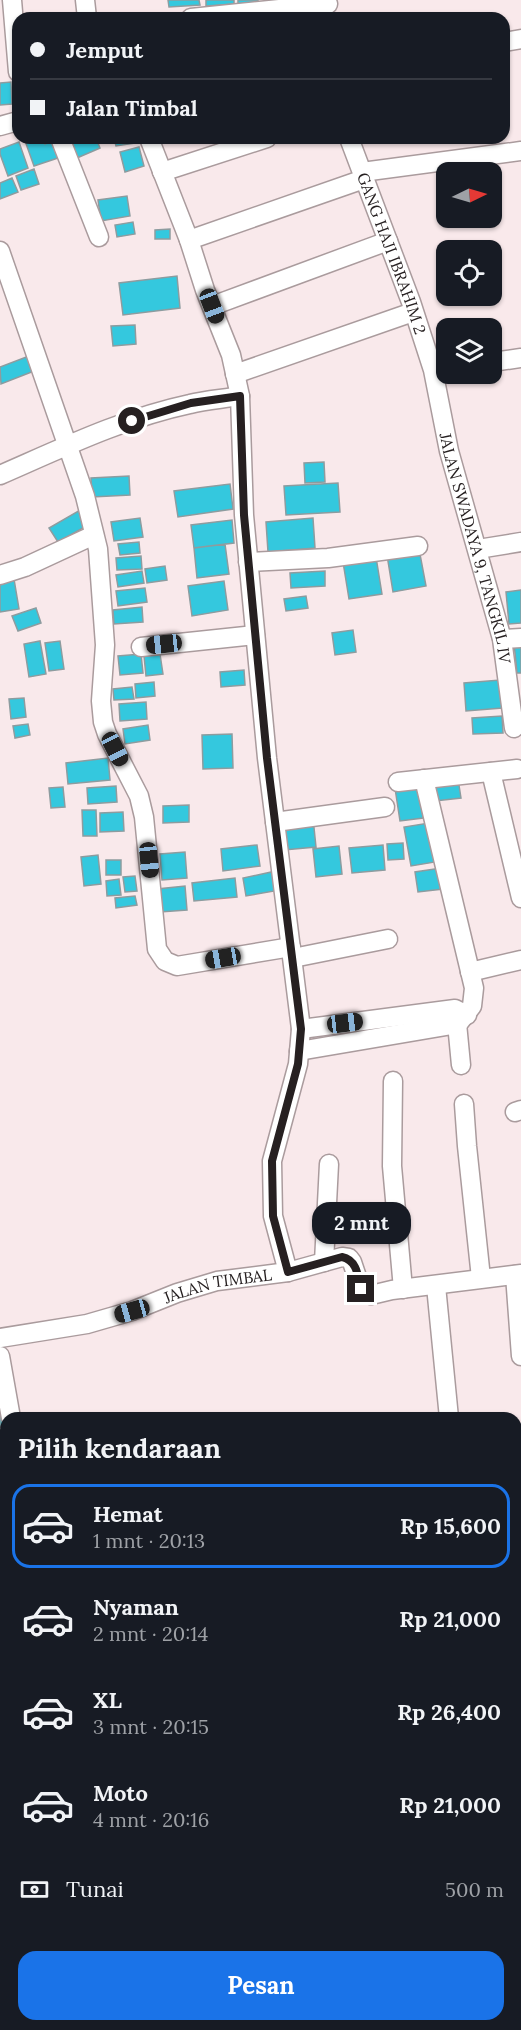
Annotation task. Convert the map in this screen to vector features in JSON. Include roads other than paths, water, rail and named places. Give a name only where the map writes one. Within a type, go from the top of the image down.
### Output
[{"type":"street","points":[[266,12],[329,7]]},
{"type":"street","points":[[62,144],[99,237]]},
{"type":"street","points":[[151,144],[231,355],[240,396],[244,515],[255,635],[275,822],[301,1029],[298,1064],[272,1161],[273,1216],[288,1272]]},
{"type":"street","points":[[162,172],[248,144]]},
{"type":"street","name":"GANG HAJI IBRAHIM 2","points":[[351,144],[413,312],[436,361]]},
{"type":"street","points":[[189,240],[363,176],[521,151]]},
{"type":"street","points":[[212,306],[388,241]]},
{"type":"street","points":[[0,251],[85,496],[98,549],[105,645],[101,701],[103,722],[139,796],[144,817],[157,949],[160,956],[171,965],[177,966],[388,939]]},
{"type":"street","points":[[235,374],[413,312]]},
{"type":"street","points":[[502,361],[521,358]]},
{"type":"street","name":"JALAN SWADAYA 9, TANGKIL IV","points":[[442,384],[449,451],[502,639],[514,728]]},
{"type":"street","points":[[0,475],[148,415],[191,403],[240,396]]},
{"type":"street","points":[[0,575],[25,567],[94,535]]},
{"type":"street","points":[[478,549],[521,542]]},
{"type":"street","points":[[248,562],[328,558],[418,546]]},
{"type":"street","points":[[141,647],[255,635]]},
{"type":"street","points":[[502,639],[521,638]]},
{"type":"street","points":[[398,782],[518,769]]},
{"type":"street","points":[[491,772],[521,898]]},
{"type":"street","points":[[299,1051],[460,1016],[472,1006],[474,997],[470,972],[424,778]]},
{"type":"street","points":[[275,822],[385,807]]},
{"type":"street","points":[[470,972],[521,960]]},
{"type":"street","points":[[301,1029],[460,1016]]},
{"type":"street","points":[[460,1016],[461,1065]]},
{"type":"street","points":[[393,1081],[392,1166],[403,1289]]},
{"type":"street","points":[[464,1104],[466,1146],[481,1278]]},
{"type":"street","points":[[324,1262],[329,1164]]},
{"type":"street","name":"JALAN TIMBAL","points":[[0,1338],[87,1324],[218,1281],[288,1272],[342,1257],[349,1258],[361,1289],[371,1295],[518,1274]]},
{"type":"street","points":[[518,1274],[521,1356]]},
{"type":"street","points":[[436,1286],[448,1412]]},
{"type":"street","points":[[0,1356],[10,1412]]}]
